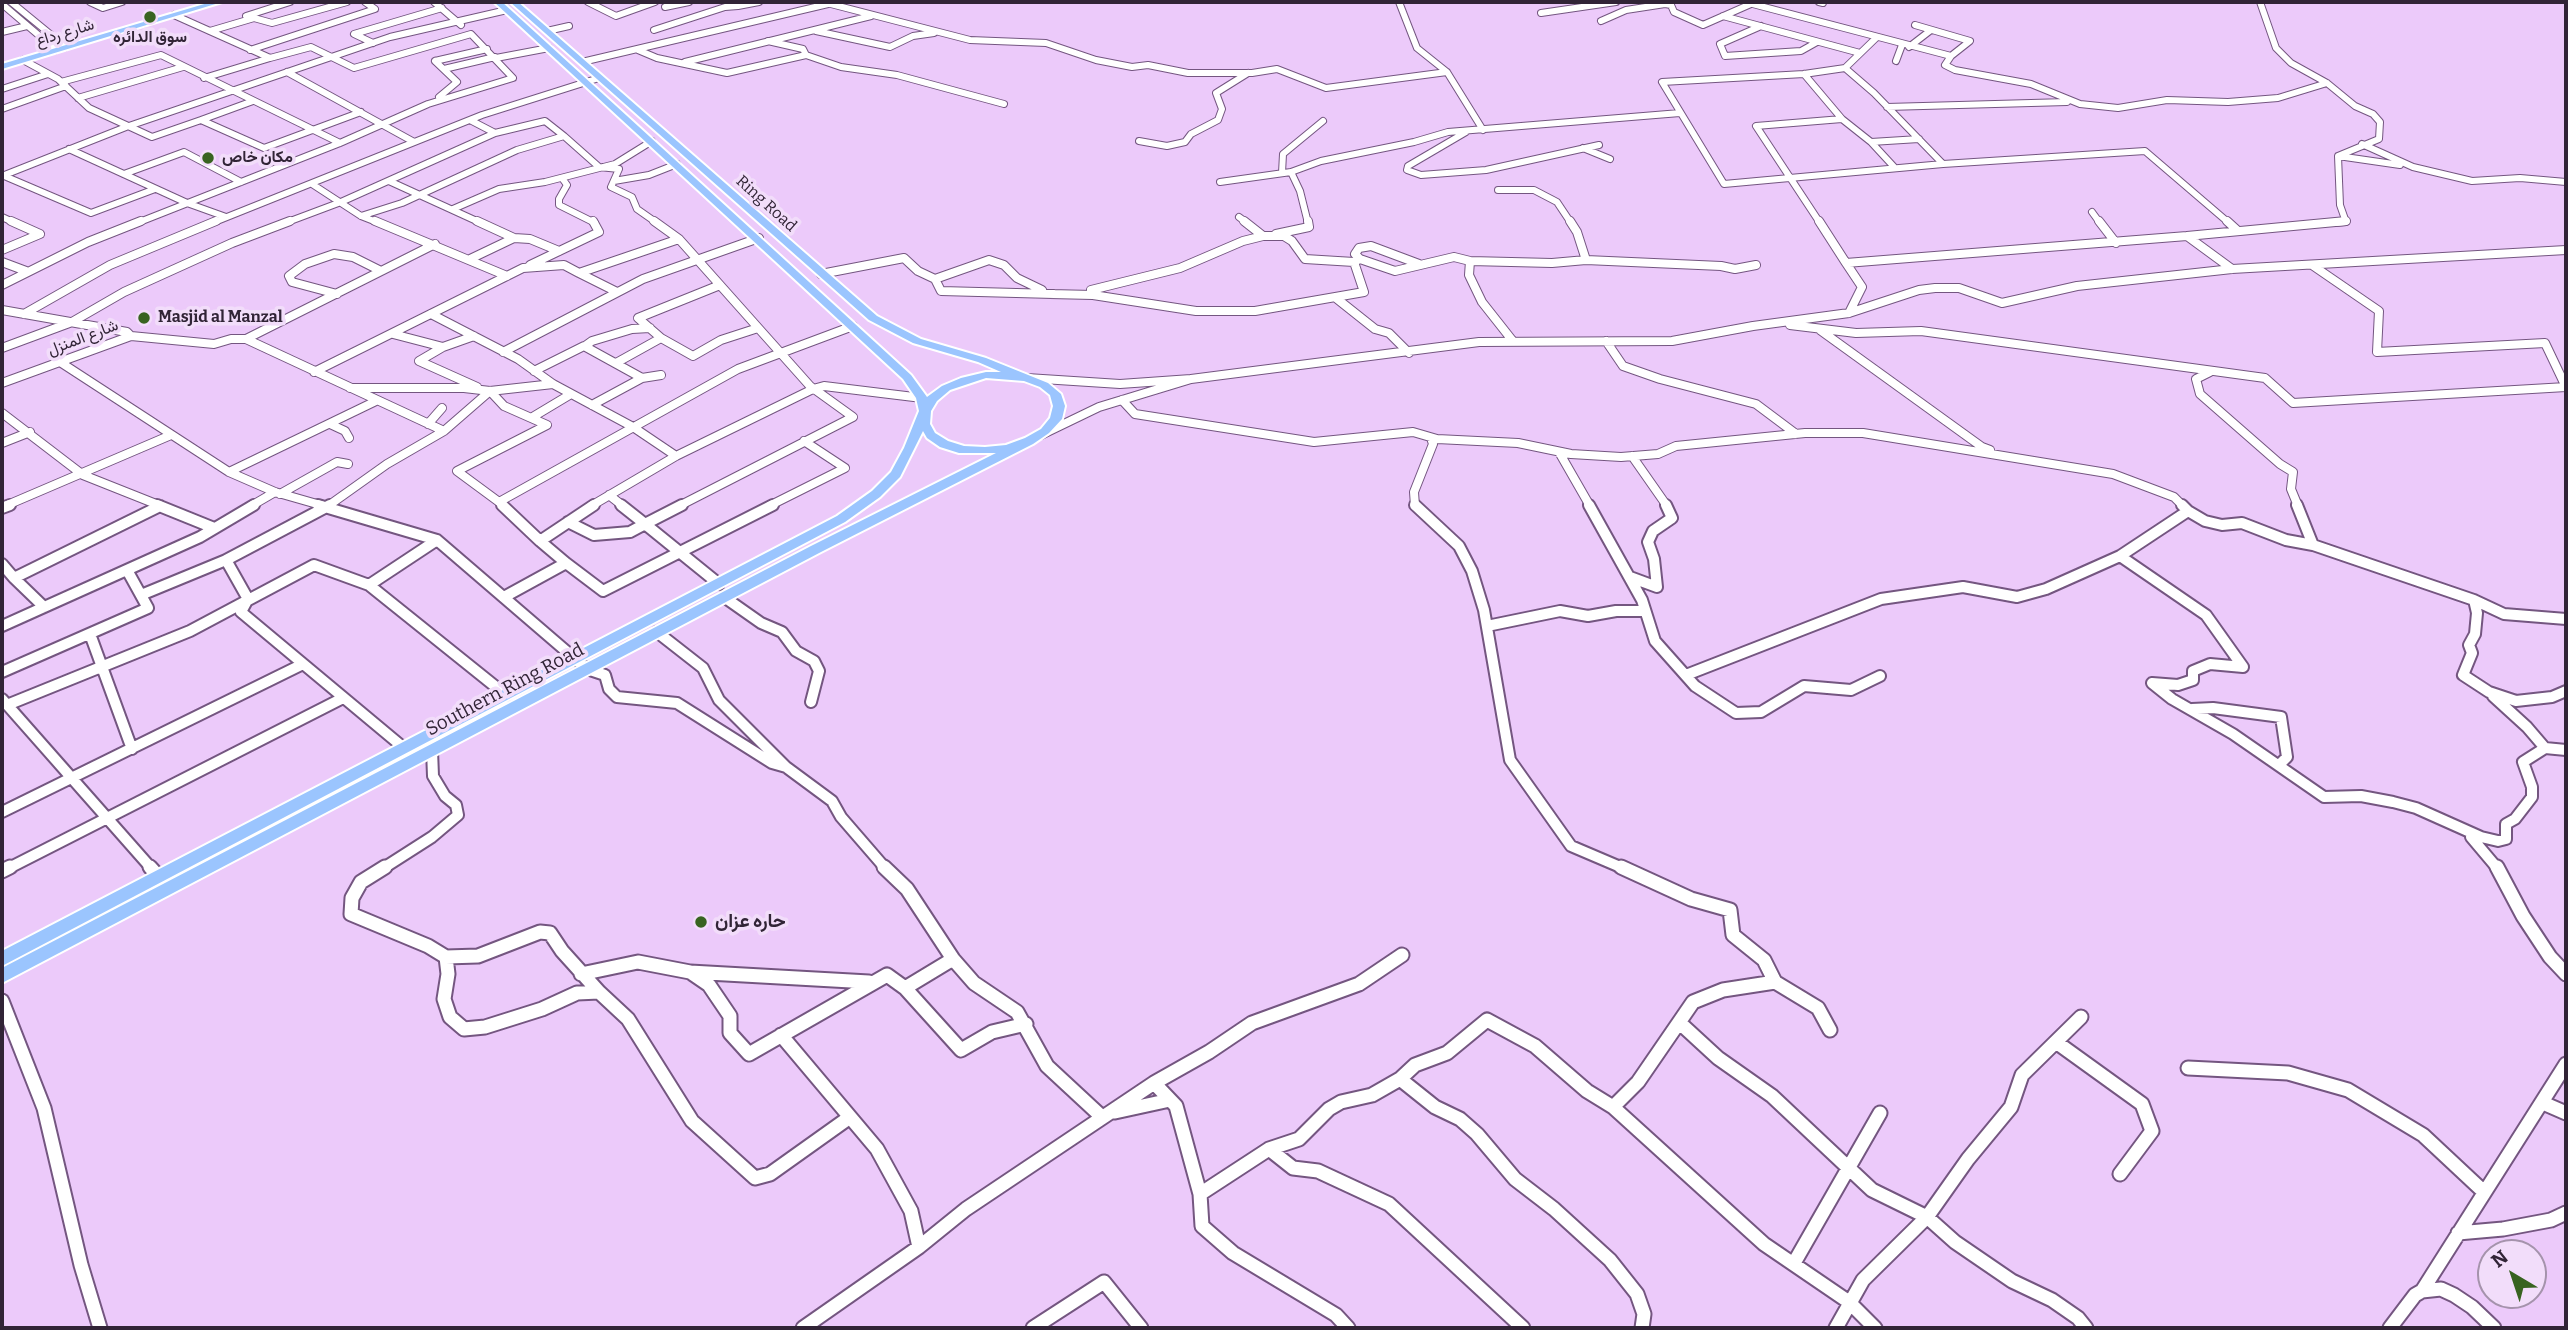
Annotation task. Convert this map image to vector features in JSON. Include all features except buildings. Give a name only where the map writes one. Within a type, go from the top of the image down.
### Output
[{"type":"main road","name":"شارع رداع","points":[[2,63],[23,60],[206,2]]},
{"type":"main road","name":"شارع رداع","points":[[2,63],[218,2]]},
{"type":"main road","name":"Ring Road","points":[[498,2],[510,6],[548,32],[873,318],[895,332],[1044,385],[1055,394],[1059,406],[1056,419],[1045,431],[1029,441],[1008,448],[963,450],[944,444],[931,435],[924,424],[923,404],[908,377],[535,36],[510,6]]},
{"type":"main road","points":[[535,36],[548,32]]},
{"type":"main road","points":[[923,404],[946,388],[965,380],[997,375],[1027,378]]},
{"type":"main road","name":"Southern Ring Road","points":[[2,959],[506,695],[657,632],[876,495],[895,474],[910,448],[923,404]]},
{"type":"main road","name":"Southern Ring Road","points":[[2,976],[432,750],[582,664],[722,590],[1029,441]]},
{"type":"street","points":[[11,2],[59,47]]},
{"type":"street","points":[[90,2],[103,9],[122,2]]},
{"type":"street","points":[[290,2],[246,16],[272,23],[347,2]]},
{"type":"street","points":[[250,50],[375,9],[365,2]]},
{"type":"street","points":[[2,285],[88,242],[340,143],[433,102],[513,78],[496,57],[434,2]]},
{"type":"street","points":[[588,2],[616,16],[655,2]]},
{"type":"street","points":[[665,7],[689,2]]},
{"type":"street","points":[[726,2],[738,6]]},
{"type":"street","points":[[654,30],[726,7],[759,2]]},
{"type":"street","points":[[1399,2],[1417,48],[1447,72],[1483,130]]},
{"type":"street","points":[[1592,2],[1603,6]]},
{"type":"street","points":[[1541,13],[1616,2]]},
{"type":"street","points":[[1601,21],[1626,10],[1665,4],[1671,5],[1674,12],[1703,25],[1751,2],[1876,38],[1951,56]]},
{"type":"street","points":[[2260,2],[2276,48],[2291,63],[2327,82],[2355,107],[2372,114],[2381,122],[2379,139],[2338,156]]},
{"type":"street","points":[[582,62],[826,3],[970,40],[1046,43],[1096,60],[1132,67],[1148,65],[1188,73],[1248,73],[1277,69],[1326,88],[1447,72]]},
{"type":"street","points":[[2,4],[27,26],[59,47]]},
{"type":"street","points":[[2,176],[230,90],[373,43],[510,6]]},
{"type":"street","points":[[373,43],[354,34],[442,8]]},
{"type":"street","points":[[174,15],[270,58]]},
{"type":"street","points":[[685,62],[873,15]]},
{"type":"street","points":[[1723,16],[1860,53]]},
{"type":"street","points":[[210,32],[254,18]]},
{"type":"street","points":[[684,20],[697,31],[697,35]]},
{"type":"street","points":[[1914,25],[1970,41],[1951,56],[1945,65],[1955,70],[2031,85],[2070,102]]},
{"type":"street","points":[[2,32],[27,26]]},
{"type":"street","points":[[548,32],[569,26]]},
{"type":"street","points":[[1761,26],[1720,44],[1725,57],[1801,51],[1816,41]]},
{"type":"street","points":[[813,30],[890,47],[921,34],[948,33]]},
{"type":"street","points":[[1896,61],[1906,46],[1931,30]]},
{"type":"street","points":[[204,78],[311,47],[354,68],[471,34]]},
{"type":"street","points":[[1876,38],[1846,68],[1804,74],[1662,82],[1724,184],[1943,164],[2145,151],[2238,231]]},
{"type":"street","points":[[768,41],[803,49],[806,55]]},
{"type":"street","points":[[444,69],[549,48]]},
{"type":"street","points":[[433,102],[457,82],[435,61],[487,49]]},
{"type":"street","points":[[635,50],[646,51],[657,58],[727,73],[806,55],[841,67],[897,75],[1004,104]]},
{"type":"street","points":[[2,109],[64,84],[161,55],[340,143]]},
{"type":"street","points":[[23,60],[64,84],[89,108],[152,137],[253,101]]},
{"type":"street","points":[[78,98],[183,67]]},
{"type":"street","points":[[1846,68],[1943,164]]},
{"type":"street","points":[[287,72],[414,142]]},
{"type":"street","points":[[1139,141],[1167,146],[1185,142],[1191,134],[1218,120],[1222,109],[1216,93],[1248,73]]},
{"type":"street","points":[[2,89],[48,74]]},
{"type":"street","points":[[1804,74],[1842,119],[1871,142],[1895,168]]},
{"type":"street","points":[[24,314],[110,265],[226,217],[533,96],[599,78]]},
{"type":"street","points":[[1887,107],[2070,102],[2118,108],[2167,100],[2228,102],[2278,98],[2327,82]]},
{"type":"street","points":[[201,120],[264,148],[361,111]]},
{"type":"street","points":[[1220,182],[1291,172],[1362,151],[1414,142],[1448,132],[1679,113]]},
{"type":"street","points":[[1842,119],[1756,126],[1862,286],[1849,313]]},
{"type":"street","points":[[470,120],[495,133]]},
{"type":"street","points":[[2,348],[72,322],[124,292],[232,243],[341,202],[495,133],[545,121],[599,167],[619,169],[611,187],[632,197],[637,209],[679,239],[813,388],[853,417],[630,532],[594,535],[568,522]]},
{"type":"street","points":[[1282,173],[1283,154],[1322,121]]},
{"type":"street","points":[[1468,131],[1408,166],[1408,170],[1421,175],[1486,170],[1599,145]]},
{"type":"street","points":[[360,216],[379,212],[517,150],[564,136]]},
{"type":"street","points":[[1871,142],[1919,139]]},
{"type":"street","points":[[453,209],[499,189],[562,178],[615,164],[652,141]]},
{"type":"street","points":[[2362,144],[2413,167]]},
{"type":"street","points":[[1583,148],[1610,159]]},
{"type":"street","points":[[69,149],[187,203],[226,217]]},
{"type":"street","points":[[124,174],[184,152],[241,182]]},
{"type":"street","points":[[2338,156],[2413,167],[2472,181],[2520,178],[2566,182]]},
{"type":"street","points":[[1846,262],[2116,243],[2346,222],[2340,205],[2338,156]]},
{"type":"street","points":[[614,181],[638,178],[677,164]]},
{"type":"street","points":[[935,279],[989,260],[1003,265],[1025,283],[1051,294],[1102,289],[1180,268],[1243,241],[1308,227],[1300,191],[1291,172]]},
{"type":"street","points":[[2,176],[90,213],[155,189]]},
{"type":"street","points":[[314,372],[599,232],[591,219],[559,205],[559,199],[567,185],[562,178]]},
{"type":"street","points":[[389,181],[514,238],[530,239],[559,251]]},
{"type":"street","points":[[312,184],[360,216],[435,244],[508,276]]},
{"type":"street","points":[[1498,190],[1534,190],[1557,202],[1577,232],[1586,260]]},
{"type":"street","points":[[2092,212],[2116,243]]},
{"type":"street","points":[[2,217],[40,234],[2,250]]},
{"type":"street","points":[[1239,217],[1267,236],[1284,236],[1292,241],[1305,259],[1321,262],[1357,260],[1395,271],[1454,257],[1470,261],[1552,263],[1586,260],[1721,266],[1735,269],[1756,265]]},
{"type":"street","points":[[2187,236],[2232,269]]},
{"type":"street","points":[[470,259],[514,238]]},
{"type":"street","points":[[503,352],[643,279],[759,238]]},
{"type":"street","points":[[579,273],[679,239]]},
{"type":"street","points":[[246,339],[435,244]]},
{"type":"street","points":[[821,274],[904,258],[918,271],[935,279],[941,291],[1093,295],[1196,311],[1255,311],[1364,292],[1355,254],[1359,248],[1371,246],[1419,264]]},
{"type":"street","points":[[1027,378],[1120,384],[1191,379],[1479,342],[1672,341],[1849,313],[1919,290],[1935,288],[1959,288],[2002,303],[2077,286],[2232,269],[2566,250]]},
{"type":"street","points":[[337,293],[292,282],[289,276],[305,264],[334,254],[353,257],[381,271]]},
{"type":"street","points":[[549,256],[617,292]]},
{"type":"street","points":[[1470,261],[1469,275],[1482,302],[1512,340]]},
{"type":"street","points":[[2,262],[26,271]]},
{"type":"street","points":[[523,268],[564,265]]},
{"type":"street","points":[[1777,323],[1856,333],[1921,331],[2265,378],[2293,403],[2566,387],[2544,343],[2377,352],[2379,311],[2312,265]]},
{"type":"street","points":[[720,285],[638,318],[661,338],[693,356],[721,340],[758,328]]},
{"type":"street","points":[[1336,298],[1375,329],[1389,333],[1409,353]]},
{"type":"street","name":"شارع المنزل","points":[[2,310],[128,332],[131,336],[2,383]]},
{"type":"street","points":[[431,314],[633,427],[676,456]]},
{"type":"street","points":[[534,371],[592,341],[645,326]]},
{"type":"street","points":[[499,502],[738,369],[853,326]]},
{"type":"street","points":[[1818,329],[1982,447],[2033,463]]},
{"type":"street","points":[[393,334],[443,347]]},
{"type":"street","points":[[131,336],[214,344],[231,339],[246,339],[444,432]]},
{"type":"street","points":[[474,336],[443,347],[419,361],[486,390],[504,406],[547,425],[457,471],[499,502],[540,541],[603,591],[845,468],[804,441]]},
{"type":"street","points":[[616,363],[661,338]]},
{"type":"street","points":[[1606,341],[1623,366],[1660,379],[1756,404],[1796,434]]},
{"type":"street","points":[[585,346],[642,378]]},
{"type":"street","points":[[60,362],[229,472],[277,493],[437,540],[582,664],[605,675],[609,689],[617,697],[677,703],[705,723],[718,727],[753,749],[772,764],[786,767]]},
{"type":"street","points":[[418,387],[442,371]]},
{"type":"street","points":[[2210,372],[2196,379],[2200,394],[2280,464],[2293,472],[2291,489],[2313,545]]},
{"type":"street","points":[[592,405],[642,378],[661,375]]},
{"type":"street","points":[[1029,441],[1099,407],[1191,379]]},
{"type":"street","points":[[347,388],[486,390],[553,384]]},
{"type":"street","points":[[540,541],[609,495],[676,456],[813,388],[824,386],[923,404]]},
{"type":"street","points":[[141,595],[226,560],[327,507],[387,464],[444,432],[486,390]]},
{"type":"street","points":[[531,418],[571,394]]},
{"type":"street","points":[[1122,400],[1135,414],[1314,442],[1413,432],[1431,438],[1518,443],[1559,452],[1632,456],[1658,454],[1676,446],[1796,434],[1863,433],[1897,437],[2033,463],[2113,474],[2174,496],[2188,511],[2205,521],[2222,525],[2242,523],[2286,540],[2313,545],[2474,600],[2515,617],[2566,619]]},
{"type":"street","points":[[229,472],[376,401]]},
{"type":"street","points":[[428,424],[442,408]]},
{"type":"street","points":[[2,413],[83,475],[214,528]]},
{"type":"street","points":[[330,424],[345,431],[349,438]]},
{"type":"street","points":[[2,443],[30,432]]},
{"type":"street","points":[[2,509],[171,435]]},
{"type":"street","points":[[1431,438],[1433,444],[1414,492],[1415,507],[1459,546],[1472,571],[1487,626],[1510,760],[1564,839],[1572,846],[1656,881],[1691,899],[1730,910],[1733,935],[1764,960],[1775,982],[1818,1007],[1830,1030]]},
{"type":"street","points":[[1559,452],[1630,578],[1655,641],[1695,685],[1736,713],[1761,712],[1804,686],[1851,690],[1880,676]]},
{"type":"street","points":[[1630,578],[1657,587],[1654,559],[1648,542],[1653,531],[1672,518],[1664,500],[1632,456]]},
{"type":"street","points":[[2,626],[214,528],[337,462],[348,464]]},
{"type":"street","points":[[609,495],[680,552],[761,623],[782,632],[796,651],[814,662],[819,671],[811,702]]},
{"type":"street","points":[[14,578],[160,506]]},
{"type":"street","points":[[1686,675],[1881,599],[1964,587],[2017,597],[2046,589],[2120,556],[2188,511]]},
{"type":"street","points":[[369,585],[437,540]]},
{"type":"street","points":[[2120,556],[2206,615],[2244,667],[2210,664],[2193,671],[2193,680],[2178,685],[2152,683],[2172,699],[2280,764],[2324,797],[2361,796],[2393,802],[2416,808],[2490,840],[2507,839],[2506,824],[2515,820],[2528,806],[2532,797],[2532,787],[2524,762],[2545,748],[2566,750]]},
{"type":"street","points":[[226,560],[248,599]]},
{"type":"street","points":[[504,597],[566,563]]},
{"type":"street","points":[[2,564],[44,607]]},
{"type":"street","points":[[159,877],[4,702],[190,631],[314,565],[369,585],[506,695]]},
{"type":"street","points":[[2,672],[148,608],[127,570]]},
{"type":"street","points":[[248,599],[241,612],[404,748]]},
{"type":"street","points":[[2474,600],[2477,613],[2475,634],[2469,645],[2472,653],[2463,675],[2489,692],[2527,727],[2545,748]]},
{"type":"street","points":[[1487,626],[1560,611],[1588,616],[1616,611],[1645,611]]},
{"type":"street","points":[[657,632],[703,668],[719,700],[786,767],[832,801],[841,817],[891,876],[907,889],[953,959],[974,983],[1017,1012],[1047,1066],[1102,1117]]},
{"type":"street","points":[[90,634],[132,749]]},
{"type":"street","points":[[2,812],[303,664]]},
{"type":"street","points":[[2489,692],[2516,701],[2528,701],[2566,691]]},
{"type":"street","points":[[2,871],[344,698]]},
{"type":"street","points":[[2190,709],[2213,708],[2281,717],[2287,757],[2280,764]]},
{"type":"street","points":[[432,750],[433,776],[445,796],[456,805],[458,815],[432,837],[361,882],[352,898],[351,914],[428,946],[446,957],[478,956],[540,932],[550,933],[581,974],[628,1019],[692,1121],[755,1178],[770,1174],[850,1117]]},
{"type":"street","points":[[2462,829],[2482,847],[2497,866],[2523,916],[2550,957],[2566,974]]},
{"type":"street","points":[[803,1328],[919,1247],[966,1209],[1154,1083],[1209,1052],[1252,1023],[1359,984],[1402,955]]},
{"type":"street","points":[[446,957],[448,974],[444,999],[450,1017],[464,1029],[485,1027],[542,1009],[578,993],[599,992]]},
{"type":"street","points":[[905,988],[953,959]]},
{"type":"street","points":[[581,974],[638,962],[690,972],[871,982]]},
{"type":"street","points":[[690,972],[709,985],[730,1016],[730,1033],[749,1054],[887,975],[905,988],[961,1050],[992,1032],[1026,1024]]},
{"type":"street","points":[[1613,1107],[1638,1082],[1646,1067],[1681,1024],[1693,1002],[1738,987],[1775,982]]},
{"type":"street","points":[[2,1001],[44,1108],[80,1265],[100,1328]]},
{"type":"street","points":[[1836,1328],[1863,1280],[1891,1256],[1927,1217],[1968,1159],[2011,1107],[2022,1075],[2081,1017]]},
{"type":"street","points":[[1200,1194],[1269,1149],[1299,1139],[1329,1109],[1341,1101],[1372,1095],[1400,1079],[1415,1065],[1447,1053],[1487,1020],[1535,1046],[1587,1091],[1613,1107],[1764,1244],[1849,1303],[1875,1328]]},
{"type":"street","points":[[1681,1024],[1718,1058],[1772,1096],[1872,1190],[1927,1217],[1955,1242],[2012,1281],[2052,1300],[2078,1318],[2087,1328]]},
{"type":"street","points":[[781,1035],[877,1149],[911,1211],[919,1247]]},
{"type":"street","points":[[2056,1042],[2142,1104],[2152,1131],[2120,1174]]},
{"type":"street","points":[[2422,1291],[2566,1064]]},
{"type":"street","points":[[2188,1068],[2288,1073],[2348,1090],[2423,1135],[2484,1192]]},
{"type":"street","points":[[1400,1079],[1435,1107],[1460,1119],[1477,1134],[1515,1179],[1555,1209],[1610,1260],[1637,1294],[1644,1314],[1642,1328]]},
{"type":"street","points":[[1154,1083],[1176,1106],[1200,1194],[1200,1220],[1208,1234],[1233,1253],[1336,1315],[1348,1328]]},
{"type":"street","points":[[1102,1117],[1170,1100]]},
{"type":"street","points":[[2543,1103],[2566,1113]]},
{"type":"street","points":[[1794,1263],[1880,1113]]},
{"type":"street","points":[[1269,1149],[1293,1168],[1318,1171],[1389,1204],[1523,1328]]},
{"type":"street","points":[[2458,1233],[2503,1229],[2551,1220],[2566,1213]]},
{"type":"street","points":[[1033,1328],[1104,1282],[1141,1328]]},
{"type":"street","points":[[2390,1328],[2415,1295],[2422,1291],[2441,1289],[2472,1307],[2494,1328]]},
{"type":"place","name":"سوق الدائره","points":[[150,17]]},
{"type":"place","name":"مكان خاص","points":[[208,158]]},
{"type":"place","name":"Masjid al Manzal","points":[[144,318]]},
{"type":"place","name":"حاره عزان","points":[[701,922]]}]
